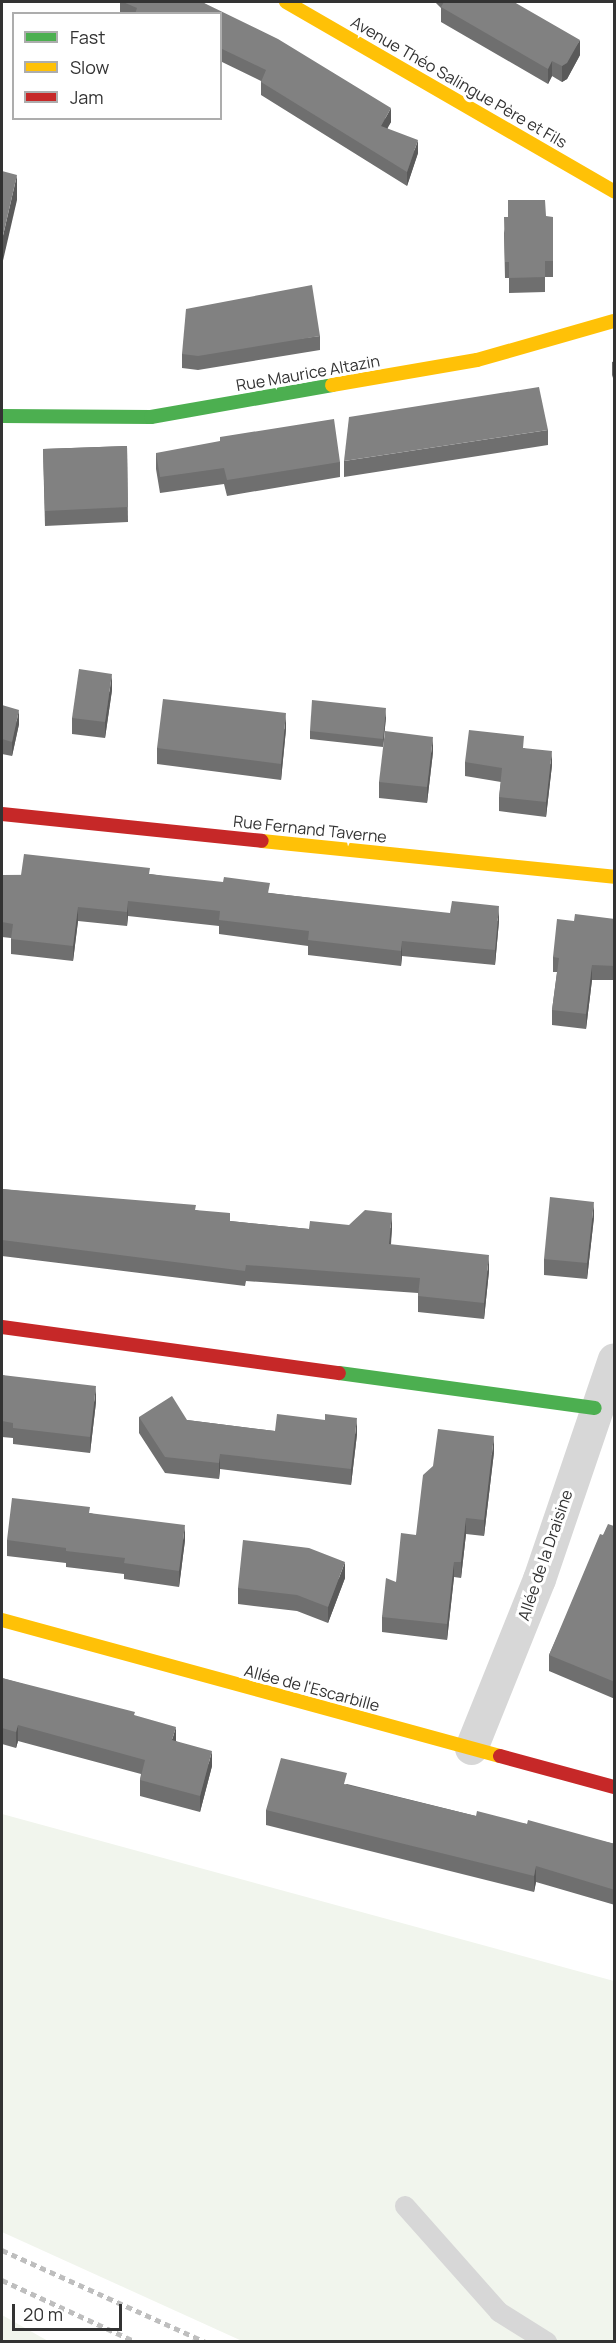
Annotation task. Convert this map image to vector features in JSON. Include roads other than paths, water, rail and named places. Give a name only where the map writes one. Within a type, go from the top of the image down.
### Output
[{"type":"street","name":"Avenue Théo Salingue Père et Fils","points":[[286,2],[615,191]]},
{"type":"street","name":"Rue Maurice Altazin","points":[[2,416],[151,417],[477,360],[615,321]]},
{"type":"street","name":"Rue Fernand Taverne","points":[[2,814],[615,877]]},
{"type":"street","points":[[2,1327],[595,1408]]},
{"type":"street","name":"Allée de la Draisine","points":[[471,1749],[539,1580],[595,1408],[615,1359]]},
{"type":"street","name":"Allée de l'Escarbille","points":[[2,1620],[615,1787]]},
{"type":"lane","points":[[405,2206],[499,2312],[547,2342]]},
{"type":"railway","points":[[2,2250],[206,2342]]},
{"type":"railway","points":[[2,2280],[136,2342]]}]
